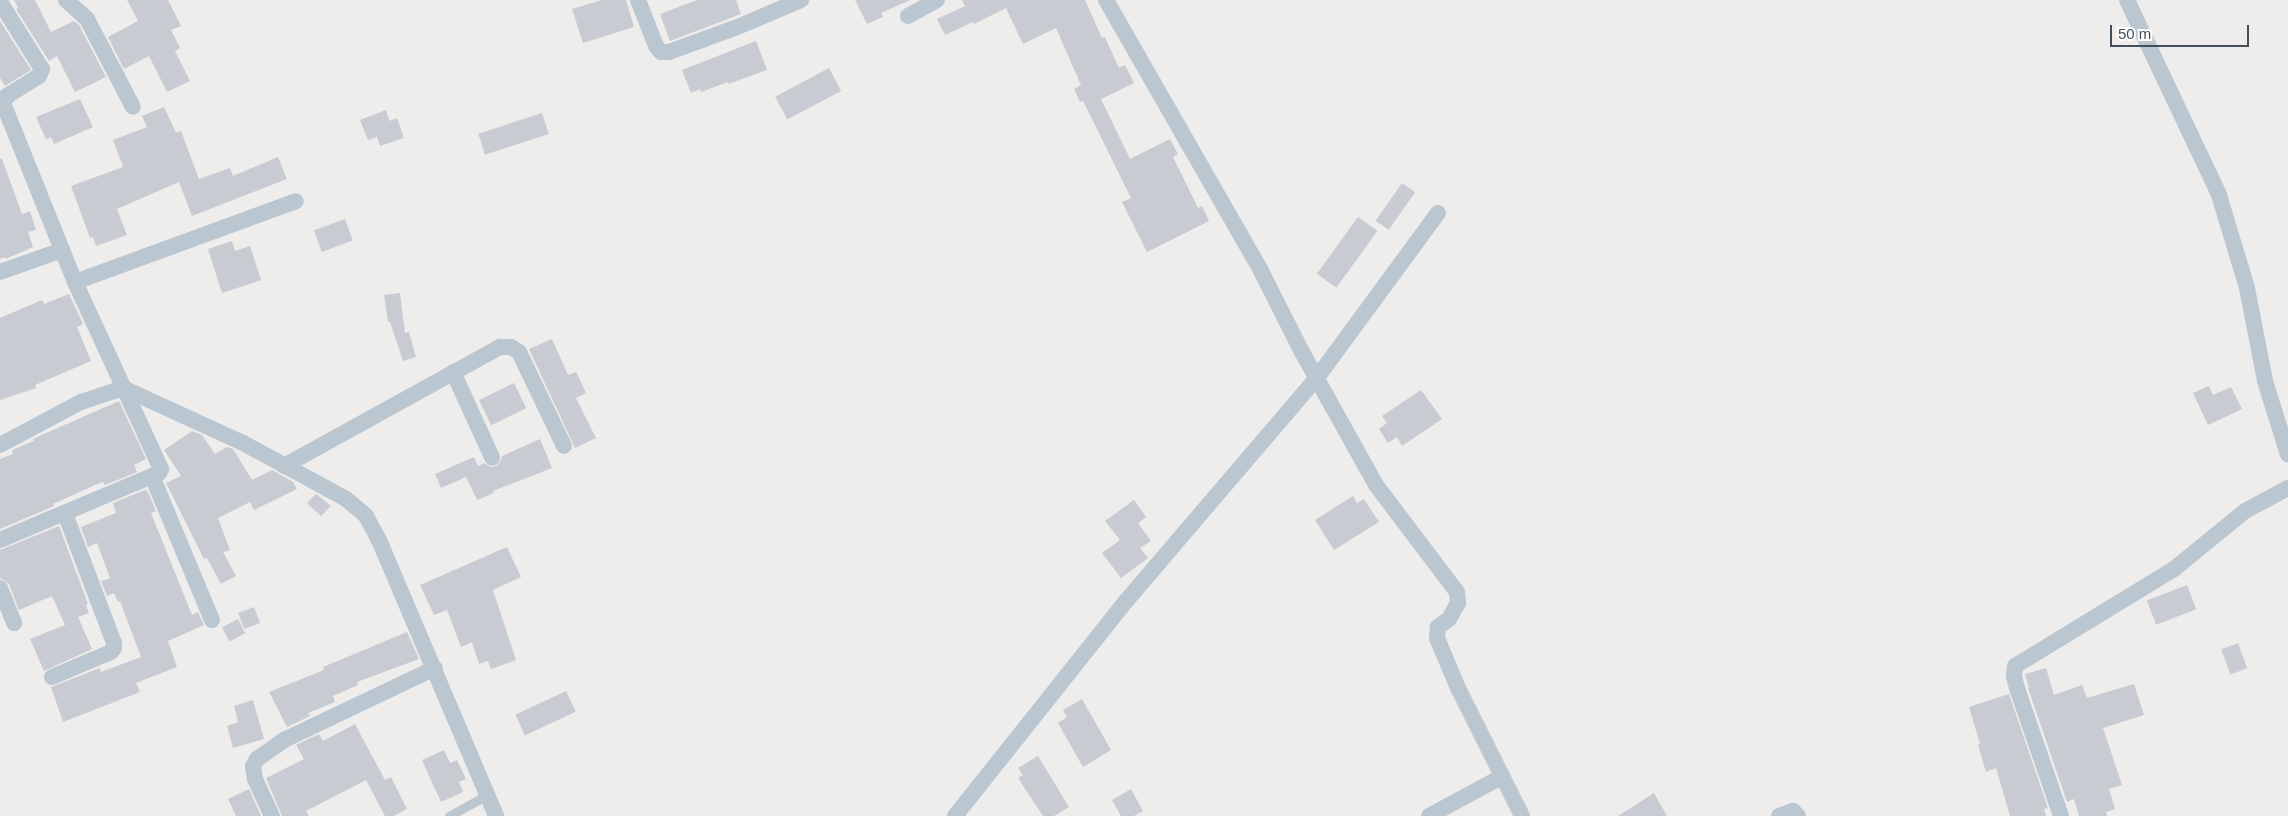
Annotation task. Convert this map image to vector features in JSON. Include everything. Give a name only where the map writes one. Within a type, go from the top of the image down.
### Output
[{"type":"street","points":[[66,0],[87,19],[133,107]]},
{"type":"street","points":[[638,0],[656,46],[661,52],[669,52],[735,28],[801,0]]},
{"type":"street","points":[[908,16],[936,0]]},
{"type":"street","points":[[1106,0],[1261,271],[1316,379],[1376,485],[1457,592],[1458,603],[1449,618],[1438,627],[1437,638],[1501,777],[1522,816]]},
{"type":"street","points":[[2127,0],[2220,195],[2247,288],[2265,381],[2288,455]]},
{"type":"street","points":[[0,2],[42,69],[39,76],[2,96],[75,282],[161,469],[159,473],[0,540]]},
{"type":"street","points":[[75,282],[296,201]]},
{"type":"street","points":[[955,816],[1127,600],[1316,379],[1438,213]]},
{"type":"street","points":[[0,272],[62,250]]},
{"type":"street","points":[[284,466],[500,347],[511,347],[519,352],[564,446]]},
{"type":"street","points":[[453,372],[492,457]]},
{"type":"street","points":[[0,444],[81,402],[123,388],[243,443],[346,499],[366,516],[379,540],[435,668],[496,816]]},
{"type":"street","points":[[152,476],[212,620]]},
{"type":"street","points":[[2061,816],[2018,691],[2014,677],[2015,666],[2174,569],[2245,511],[2288,488]]},
{"type":"street","points":[[52,677],[111,652],[114,648],[114,643],[65,512]]},
{"type":"street","points":[[0,588],[14,623]]},
{"type":"street","points":[[272,816],[255,780],[253,766],[257,759],[284,740],[435,668]]},
{"type":"street","points":[[1429,816],[1501,777]]},
{"type":"street","points":[[1779,816],[1794,811],[1798,816]]},
{"type":"lane","points":[[449,816],[488,796]]},
{"type":"building","points":[[14,0],[35,0],[51,32],[74,21],[79,25],[106,77],[75,92],[57,56],[49,61],[16,9],[18,8]]},
{"type":"building","points":[[127,0],[168,0],[181,26],[171,30],[180,48],[175,51],[190,81],[167,92],[149,56],[124,69],[108,37],[138,21]]},
{"type":"building","points":[[602,0],[626,0],[634,27],[583,43],[572,9]]},
{"type":"building","points":[[697,0],[736,0],[741,14],[670,41],[660,14]]},
{"type":"building","points":[[855,0],[910,0],[881,13],[883,17],[867,24]]},
{"type":"building","points":[[962,0],[1085,0],[1102,38],[1105,37],[1119,68],[1125,65],[1134,83],[1101,99],[1130,159],[1170,139],[1178,154],[1173,157],[1198,208],[1202,206],[1209,221],[1147,252],[1122,202],[1131,198],[1083,101],[1080,102],[1074,89],[1081,85],[1056,28],[1023,44],[1006,8],[974,24],[973,22],[945,35],[937,19],[965,6]]},
{"type":"building","points":[[0,21],[31,70],[5,86],[0,78]]},
{"type":"building","points":[[756,41],[767,70],[728,84],[728,82],[701,92],[700,89],[691,93],[682,70]]},
{"type":"building","points":[[829,68],[841,91],[787,120],[775,97]]},
{"type":"building","points":[[80,99],[93,127],[54,144],[51,137],[46,139],[36,117]]},
{"type":"building","points":[[164,107],[176,133],[181,131],[199,179],[230,168],[233,176],[278,157],[287,179],[192,216],[179,182],[117,209],[127,235],[96,246],[93,237],[90,238],[71,186],[123,167],[113,140],[147,127],[142,116]]},
{"type":"building","points":[[386,110],[389,121],[397,118],[404,138],[380,146],[377,137],[368,140],[360,120]]},
{"type":"building","points":[[542,113],[549,134],[485,155],[478,134]]},
{"type":"building","points":[[0,159],[2,159],[22,214],[30,211],[36,230],[28,232],[33,247],[6,259],[5,257],[0,259]]},
{"type":"building","points":[[1402,183],[1415,192],[1389,230],[1376,221]]},
{"type":"building","points":[[1358,217],[1377,231],[1336,288],[1317,274]]},
{"type":"building","points":[[345,219],[353,241],[322,252],[314,230]]},
{"type":"building","points":[[232,241],[235,251],[250,246],[261,280],[222,293],[208,249]]},
{"type":"building","points":[[400,293],[405,333],[409,332],[416,357],[403,361],[390,322],[388,322],[384,295]]},
{"type":"building","points":[[69,294],[83,324],[77,327],[91,361],[35,385],[36,388],[0,400],[0,318],[42,300],[44,304]]},
{"type":"building","points":[[552,339],[568,375],[576,372],[586,393],[576,398],[596,438],[575,448],[529,349]]},
{"type":"building","points":[[514,383],[526,408],[491,425],[479,400]]},
{"type":"building","points":[[2209,386],[2213,395],[2231,387],[2242,409],[2208,425],[2193,393]]},
{"type":"building","points":[[1421,390],[1442,419],[1402,446],[1397,437],[1388,443],[1379,429],[1387,423],[1382,416]]},
{"type":"building","points":[[119,401],[146,459],[134,465],[137,472],[105,485],[103,482],[95,485],[53,504],[54,506],[0,529],[0,459],[13,454],[12,450],[34,441],[33,439],[37,437]]},
{"type":"building","points":[[192,431],[202,435],[215,454],[227,447],[233,449],[252,480],[272,470],[293,482],[297,489],[254,510],[250,502],[218,518],[230,550],[223,552],[236,576],[221,584],[207,558],[204,559],[166,483],[181,476],[164,450]]},
{"type":"building","points":[[540,439],[552,468],[493,491],[494,493],[477,500],[466,477],[441,488],[435,474],[474,457],[478,466],[484,463],[491,467],[496,466],[502,456]]},
{"type":"building","points":[[145,490],[148,492],[156,511],[151,513],[192,615],[198,612],[204,625],[168,641],[177,667],[136,683],[140,692],[63,722],[51,687],[100,668],[101,672],[141,657],[120,601],[118,602],[114,593],[107,596],[101,581],[110,578],[97,543],[88,547],[81,527],[116,513],[113,503]]},
{"type":"building","points":[[316,494],[331,506],[321,516],[307,503]]},
{"type":"building","points":[[1353,496],[1357,503],[1364,499],[1379,522],[1334,550],[1315,520]]},
{"type":"building","points":[[1134,500],[1146,517],[1138,523],[1151,541],[1140,548],[1148,558],[1121,578],[1102,553],[1120,540],[1105,521]]},
{"type":"building","points":[[59,526],[88,604],[86,605],[89,613],[78,617],[92,649],[44,671],[30,639],[65,625],[52,596],[19,610],[9,584],[0,578],[0,550]]},
{"type":"building","points":[[507,547],[521,577],[493,590],[516,660],[491,669],[488,661],[479,664],[472,642],[461,647],[447,610],[434,615],[420,585]]},
{"type":"building","points":[[2187,585],[2196,609],[2156,625],[2147,600]]},
{"type":"building","points":[[254,607],[260,623],[244,629],[238,613]]},
{"type":"building","points":[[238,619],[245,633],[229,641],[222,627]]},
{"type":"building","points":[[407,632],[419,659],[357,682],[358,685],[333,696],[335,702],[308,713],[310,716],[287,727],[269,692],[324,670],[323,667]]},
{"type":"building","points":[[2238,643],[2247,668],[2230,675],[2221,649]]},
{"type":"building","points":[[2046,668],[2054,695],[2082,685],[2087,698],[2134,684],[2144,715],[2103,728],[2122,785],[2109,789],[2115,809],[2106,812],[2107,816],[2079,816],[2074,799],[2067,802],[2028,688],[2025,674]]},
{"type":"building","points":[[566,691],[576,712],[525,736],[515,715]]},
{"type":"building","points":[[2009,694],[2048,808],[2044,809],[2046,816],[2010,816],[1996,768],[1986,772],[1969,707]]},
{"type":"building","points":[[1082,699],[1111,750],[1083,767],[1058,723],[1067,717],[1063,710]]},
{"type":"building","points":[[253,700],[264,739],[233,748],[227,726],[238,722],[234,706]]},
{"type":"building","points":[[355,724],[385,780],[391,777],[407,809],[394,816],[385,816],[366,780],[306,811],[309,816],[282,816],[266,778],[304,759],[296,745],[319,734],[323,741]]},
{"type":"building","points":[[444,750],[450,763],[457,760],[466,779],[459,782],[463,792],[441,802],[422,760]]},
{"type":"building","points":[[1038,756],[1069,807],[1054,816],[1043,816],[1018,778],[1023,775],[1018,768]]},
{"type":"building","points":[[249,789],[261,816],[236,816],[228,799]]},
{"type":"building","points":[[1131,789],[1143,811],[1134,816],[1121,816],[1112,800]]},
{"type":"building","points":[[1654,793],[1667,816],[1618,816]]}]
